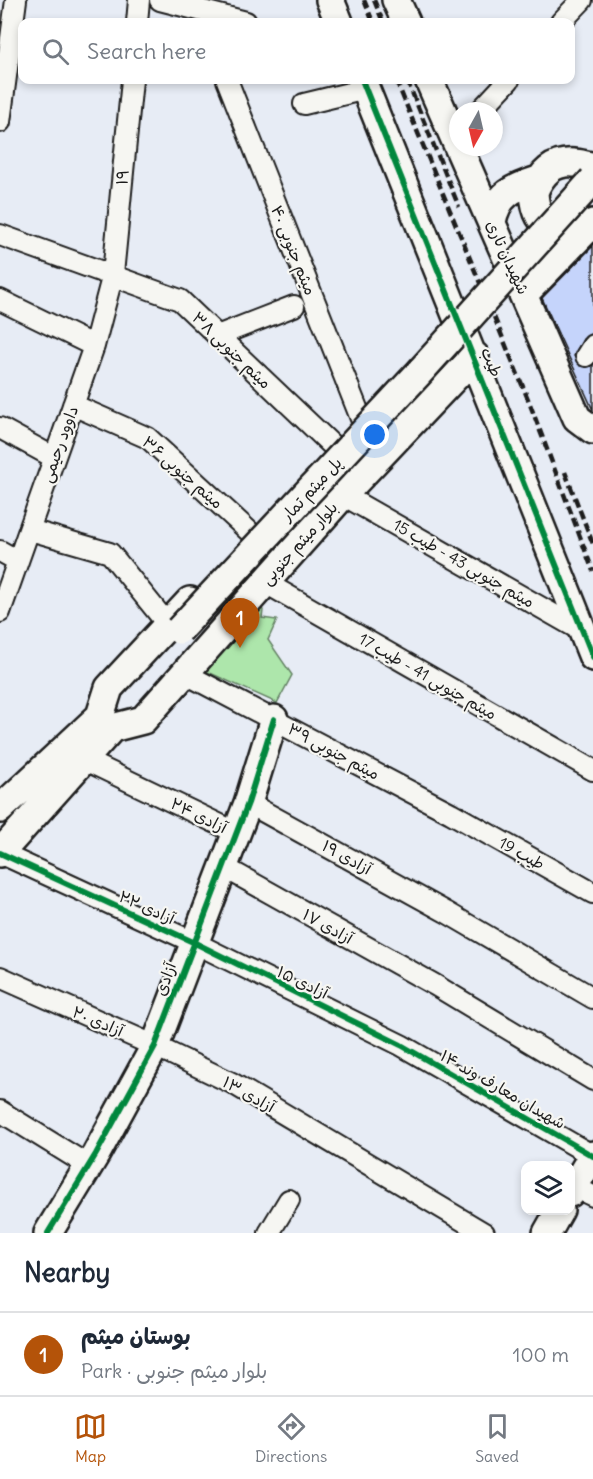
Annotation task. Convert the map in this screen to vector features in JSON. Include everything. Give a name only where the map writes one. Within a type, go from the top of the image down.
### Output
[{"type":"main road","points":[[330,0],[337,18]]},
{"type":"main road","points":[[396,0],[404,18]]},
{"type":"main road","name":"طیب","points":[[364,84],[589,644]]},
{"type":"main road","name":"شهیدان تاری","points":[[431,84],[525,293],[578,418],[593,430]]},
{"type":"main road","points":[[492,222],[501,197],[560,164],[574,163],[593,166]]},
{"type":"main road","points":[[469,172],[489,183],[532,180]]},
{"type":"main road","points":[[532,180],[534,205],[544,222],[554,230],[570,232],[593,223]]},
{"type":"main road","name":"پل میثم تمار","points":[[106,722],[180,632],[593,180]]},
{"type":"main road","name":"پل میثم تمار","points":[[180,632],[593,204]]},
{"type":"main road","points":[[525,293],[593,223]]},
{"type":"main road","points":[[180,632],[253,535],[459,317]]},
{"type":"main road","name":"بلوار میثم جنوبی","points":[[4,798],[106,722],[143,720],[343,495],[475,356]]},
{"type":"main road","points":[[411,367],[421,364],[431,366],[439,373],[441,384],[438,393]]},
{"type":"main road","name":"آزادی","points":[[48,1233],[89,1166],[155,1046],[248,802],[274,719]]},
{"type":"main road","points":[[0,853],[85,760],[106,722]]},
{"type":"main road","points":[[579,1192],[593,1155]]},
{"type":"main road","points":[[547,1233],[557,1215]]},
{"type":"street","points":[[0,122],[15,0]]},
{"type":"street","points":[[138,18],[140,0]]},
{"type":"street","points":[[565,18],[582,0]]},
{"type":"street","points":[[170,1],[202,16]]},
{"type":"street","name":"۱۹","points":[[113,274],[132,84]]},
{"type":"street","name":"میثم جنوبی ۴۰","points":[[229,84],[362,421]]},
{"type":"street","points":[[304,104],[364,84]]},
{"type":"street","points":[[488,102],[505,84]]},
{"type":"street","name":"میثم جنوبی ۳۸","points":[[0,234],[180,300],[335,448]]},
{"type":"street","name":"داوود رحیمی","points":[[0,612],[94,346],[113,274]]},
{"type":"street","points":[[0,300],[94,346]]},
{"type":"street","points":[[218,336],[294,306]]},
{"type":"street","name":"میثم جنوبی ۳۶","points":[[73,405],[148,438],[253,535]]},
{"type":"street","points":[[0,428],[53,457]]},
{"type":"street","name":"میثم جنوبی 43 - طیب 15","points":[[343,495],[589,644]]},
{"type":"street","points":[[30,530],[110,553],[180,632]]},
{"type":"street","points":[[0,552],[18,561]]},
{"type":"street","name":"میثم جنوبی 41 - طیب 17","points":[[264,582],[593,770]]},
{"type":"street","name":"میثم جنوبی ۳۹","points":[[184,673],[451,813]]},
{"type":"street","name":"آزادی ۲۴","points":[[85,760],[236,832]]},
{"type":"street","name":"آزادی ۱۹","points":[[248,802],[446,912],[593,998]]},
{"type":"street","name":"طیب 19","points":[[451,813],[593,893]]},
{"type":"street","name":"آزادی ۲۲","points":[[0,853],[193,942]]},
{"type":"street","name":"آزادی ۱۷","points":[[222,866],[435,985],[593,1080]]},
{"type":"street","name":"آزادی ۱۵","points":[[193,942],[401,1045]]},
{"type":"street","name":"آزادی ۲۰","points":[[0,977],[40,997],[155,1046]]},
{"type":"street","name":"شهیدان معارف وند ۱۴","points":[[401,1045],[593,1155]]},
{"type":"street","name":"آزادی ۱۳","points":[[155,1046],[232,1083],[484,1233]]},
{"type":"street","points":[[0,1111],[89,1166]]},
{"type":"street","points":[[269,1233],[289,1200]]},
{"type":"green space","points":[[253,603],[263,610],[262,618],[277,620],[268,640],[292,675],[277,703],[199,668]]},
{"type":"building","points":[[593,246],[593,333],[583,339],[574,356],[580,366],[593,365],[593,410],[542,298]]},
{"type":"railway","points":[[364,0],[371,18]]},
{"type":"railway","points":[[374,0],[381,18]]},
{"type":"railway","points":[[398,84],[528,399],[593,571]]},
{"type":"railway","points":[[409,84],[459,207]]},
{"type":"railway","points":[[565,472],[593,544]]},
{"type":"cycle path","points":[[364,84],[593,657]]},
{"type":"cycle path","points":[[48,1233],[96,1154],[155,1046],[248,803],[274,719]]},
{"type":"cycle path","points":[[0,853],[193,942],[401,1045],[593,1156]]},
{"type":"place","name":"بوستان میثم","points":[[240,648]]}]
